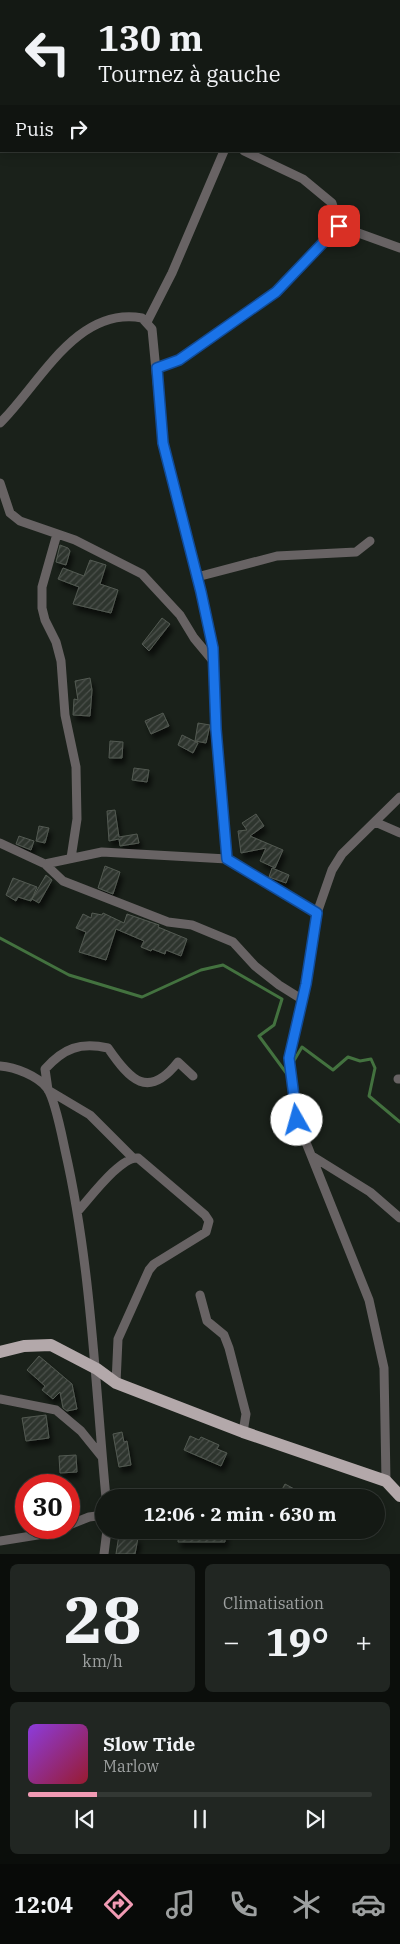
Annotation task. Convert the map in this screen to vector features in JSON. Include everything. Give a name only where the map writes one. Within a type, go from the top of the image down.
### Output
[{"type":"main road","points":[[0,1352],[24,1346],[51,1345],[96,1369],[116,1383],[242,1432],[386,1481],[400,1496]]},
{"type":"street","points":[[147,322],[172,273],[224,152]]},
{"type":"street","points":[[246,152],[303,179],[332,203],[339,226]]},
{"type":"street","points":[[157,368],[179,360],[276,292],[339,226]]},
{"type":"street","points":[[339,226],[400,248]]},
{"type":"street","points":[[0,423],[28,391],[55,355],[73,339],[101,324],[121,317],[131,316],[147,322],[154,336],[163,443],[197,577],[214,663],[216,729],[227,859]]},
{"type":"street","points":[[0,482],[10,513],[20,521],[105,554],[142,574],[180,615],[194,638],[214,663]]},
{"type":"street","points":[[57,534],[42,587],[42,608],[45,620],[56,642],[61,661],[65,715],[76,767],[76,819],[71,858]]},
{"type":"street","points":[[197,577],[277,556],[356,552],[370,542]]},
{"type":"street","points":[[386,1481],[384,1368],[371,1310],[297,1120],[289,1058],[303,1000],[317,913],[332,870],[342,854],[400,797]]},
{"type":"street","points":[[375,822],[400,833]]},
{"type":"street","points":[[0,843],[45,864],[63,881],[168,922],[192,926],[233,942],[255,966],[279,985],[303,1000]]},
{"type":"street","points":[[45,864],[102,852],[227,859],[317,913]]},
{"type":"street","points":[[105,1489],[96,1369],[78,1211],[62,1134],[48,1090],[45,1068],[59,1054],[92,1044],[108,1048],[124,1072],[138,1080],[151,1083],[167,1076],[178,1062],[193,1076]]},
{"type":"street","points":[[0,1066],[41,1081],[48,1090],[90,1115],[133,1158]]},
{"type":"street","points":[[312,1156],[370,1192],[400,1218]]},
{"type":"street","points":[[78,1211],[105,1181],[128,1160],[138,1158],[199,1210],[205,1216],[208,1226],[206,1232],[154,1264],[149,1270],[118,1339],[116,1383]]},
{"type":"street","points":[[200,1295],[207,1320],[224,1335],[230,1348],[246,1414],[242,1432]]},
{"type":"street","points":[[0,1399],[16,1400],[56,1410],[81,1431],[103,1458]]},
{"type":"street","points":[[80,1520],[95,1516]]},
{"type":"street","points":[[0,1542],[17,1539]]},
{"type":"street","points":[[104,1554],[105,1539]]},
{"type":"building","points":[[60,545],[68,548],[70,551],[66,565],[56,562]]},
{"type":"building","points":[[90,560],[106,565],[100,584],[118,590],[111,613],[73,604],[79,587],[58,579],[63,568],[84,576]]},
{"type":"building","points":[[162,618],[170,624],[149,651],[142,644]]},
{"type":"building","points":[[90,678],[92,690],[90,716],[73,715],[74,699],[78,700],[75,681]]},
{"type":"building","points":[[163,713],[169,726],[151,734],[145,721]]},
{"type":"building","points":[[198,723],[210,725],[206,743],[195,741]]},
{"type":"building","points":[[182,735],[198,743],[193,753],[178,745]]},
{"type":"building","points":[[110,741],[123,742],[122,758],[109,758]]},
{"type":"building","points":[[134,768],[149,770],[147,782],[132,780]]},
{"type":"building","points":[[115,810],[119,837],[137,834],[139,843],[120,846],[119,839],[109,841],[107,811]]},
{"type":"building","points":[[256,814],[264,826],[250,836],[283,850],[275,868],[260,861],[266,848],[241,853],[238,831],[247,830],[242,823]]},
{"type":"building","points":[[39,826],[49,828],[45,843],[36,841]]},
{"type":"building","points":[[19,836],[34,841],[31,850],[16,844]]},
{"type":"building","points":[[105,866],[120,872],[113,894],[98,888]]},
{"type":"building","points":[[272,868],[289,875],[286,883],[269,877]]},
{"type":"building","points":[[46,875],[52,880],[39,903],[32,899]]},
{"type":"building","points":[[13,878],[37,887],[31,901],[18,897],[16,901],[6,895]]},
{"type":"building","points":[[92,913],[102,915],[103,913],[124,923],[127,914],[159,925],[158,927],[187,939],[181,956],[166,950],[165,954],[141,947],[144,941],[116,929],[106,960],[79,952],[86,932],[76,928],[83,914],[91,918]]},
{"type":"building","points":[[39,1356],[72,1384],[77,1409],[67,1411],[63,1408],[60,1392],[53,1399],[42,1390],[45,1386],[27,1370]]},
{"type":"building","points":[[46,1415],[49,1438],[26,1441],[22,1418]]},
{"type":"building","points":[[122,1432],[124,1442],[127,1441],[131,1465],[119,1467],[113,1434]]},
{"type":"building","points":[[190,1436],[199,1440],[201,1437],[219,1445],[217,1449],[227,1453],[221,1466],[184,1450]]},
{"type":"building","points":[[76,1455],[77,1472],[60,1473],[59,1456]]},
{"type":"building","points":[[285,1484],[294,1489],[282,1489]]},
{"type":"building","points":[[118,1539],[138,1539],[135,1554],[116,1554]]},
{"type":"building","points":[[178,1539],[225,1539],[225,1542],[178,1542]]},
{"type":"waterway","points":[[0,938],[69,975],[142,997],[201,970],[223,965],[282,999],[274,1025],[259,1036],[287,1074],[288,1071]]},
{"type":"waterway","points":[[292,1064],[302,1047],[333,1070],[348,1057],[360,1061],[371,1059],[375,1068],[369,1096],[400,1122]]},
{"type":"route","points":[[297,1120],[289,1058],[306,984],[317,913],[227,859],[213,685],[213,648],[201,592],[173,489],[163,443],[157,368],[179,360],[276,292],[339,226]]}]
